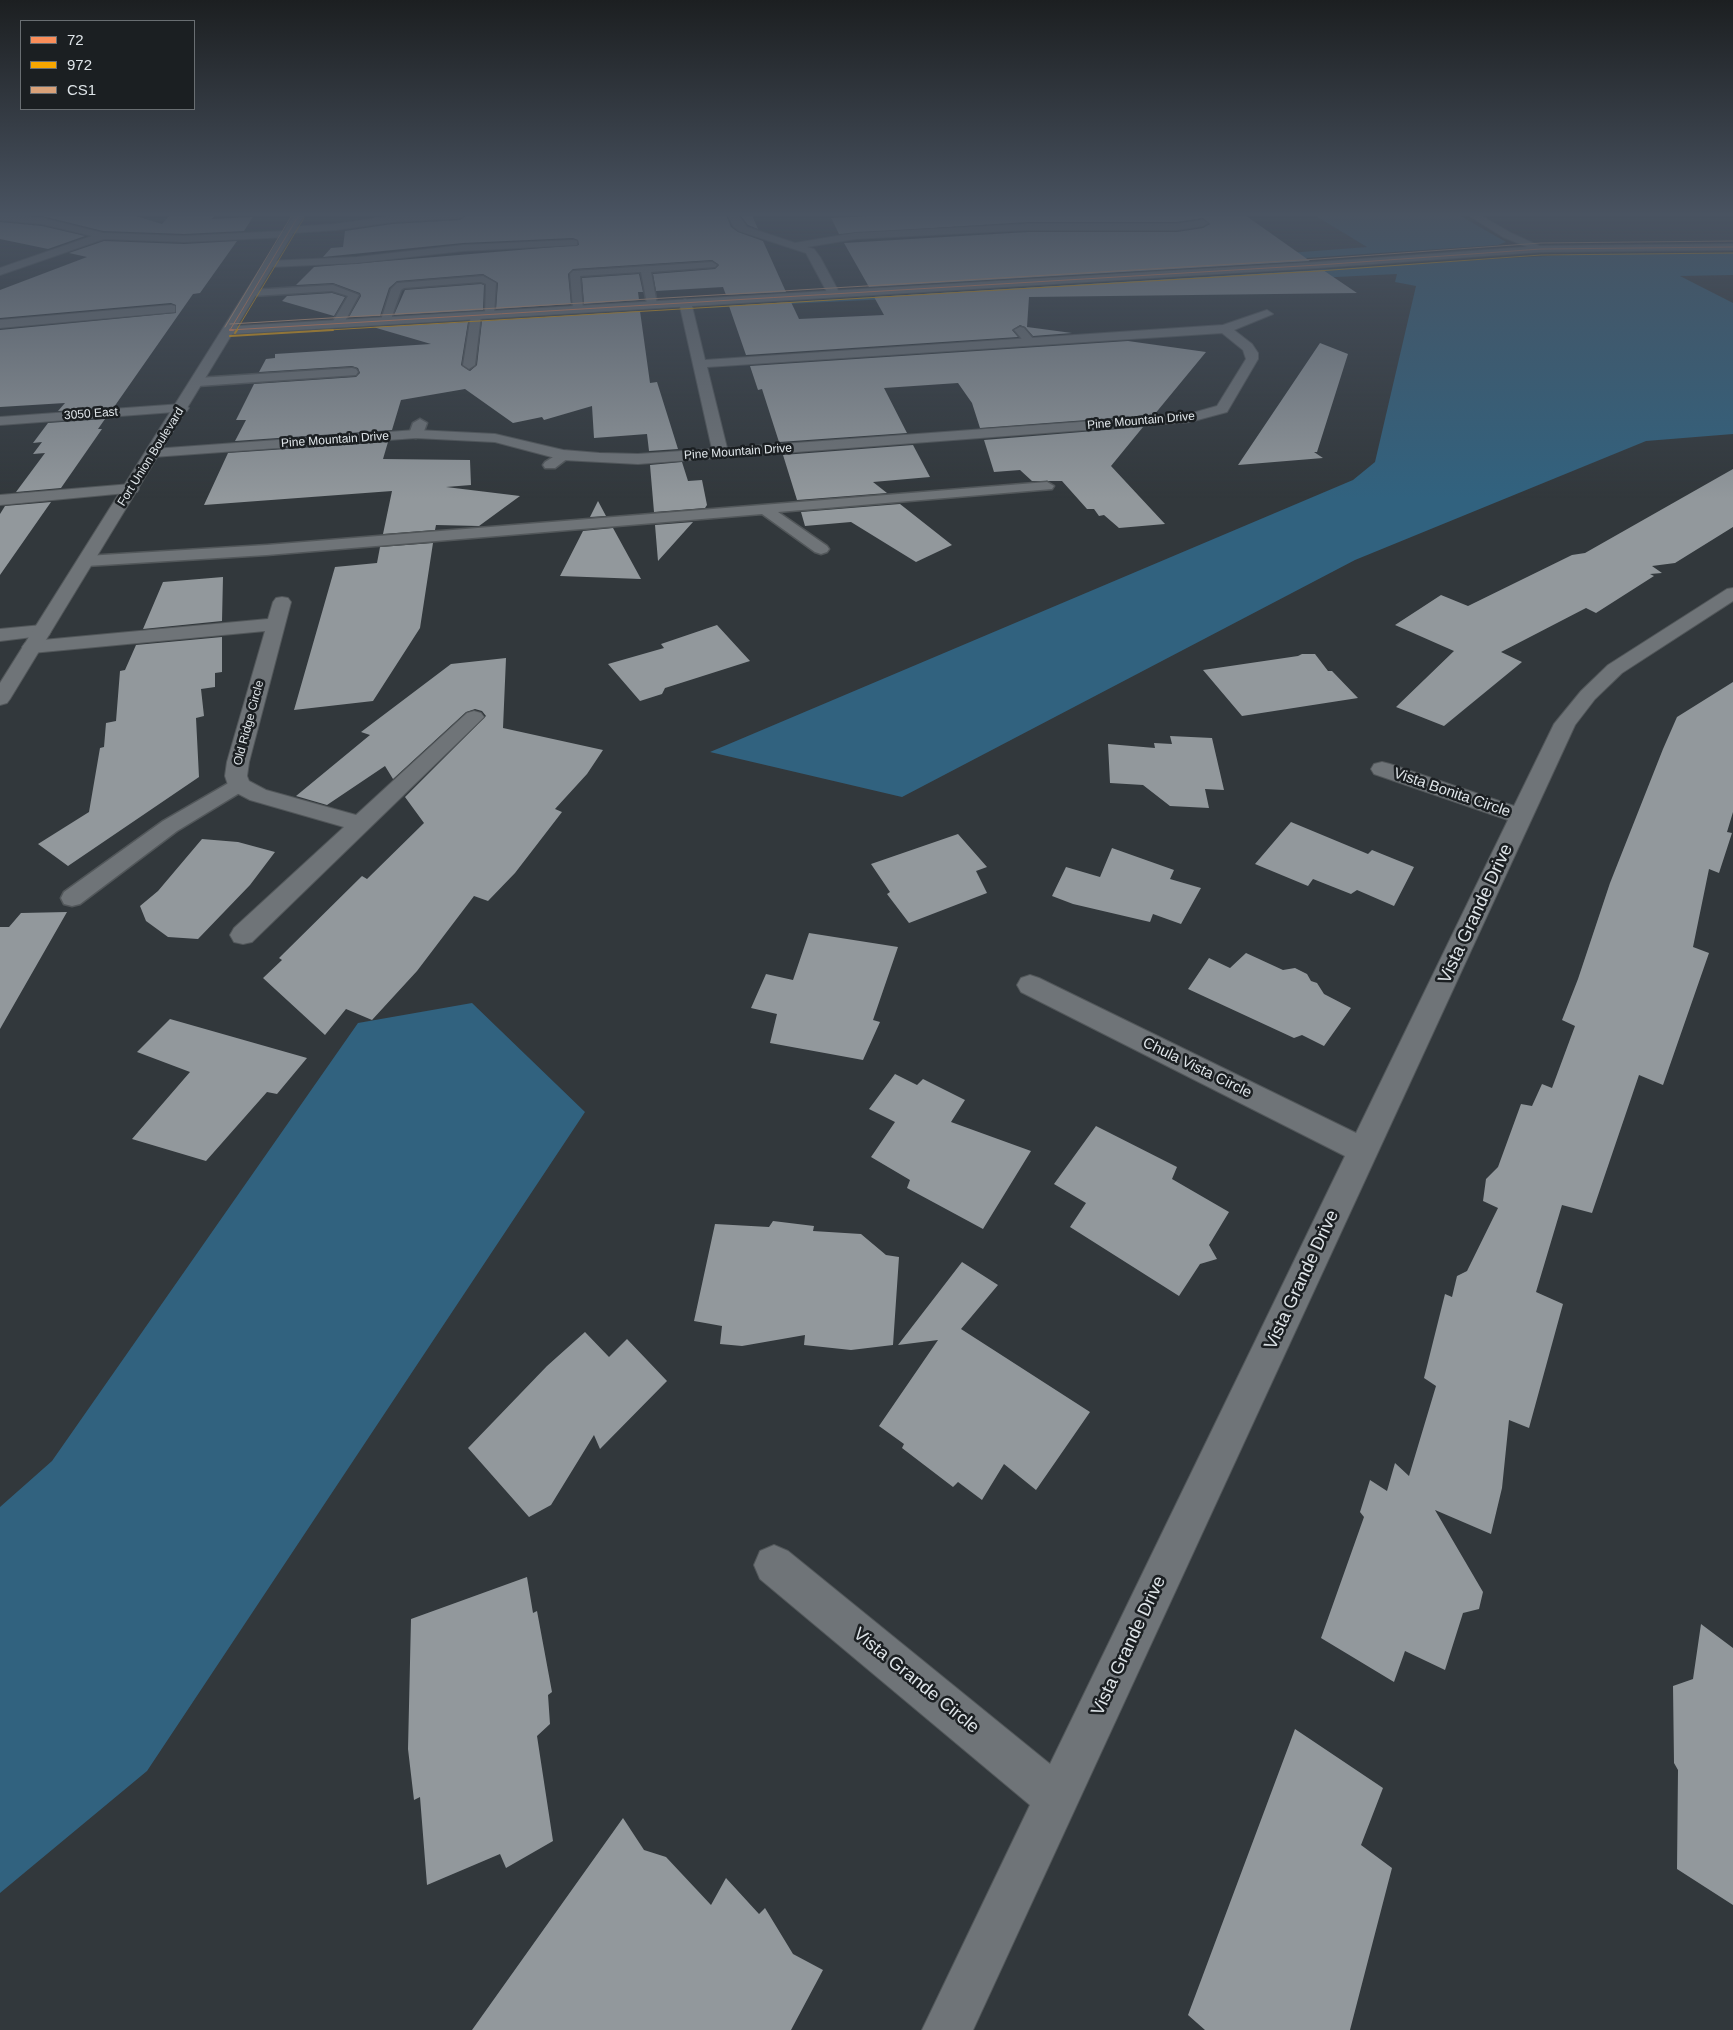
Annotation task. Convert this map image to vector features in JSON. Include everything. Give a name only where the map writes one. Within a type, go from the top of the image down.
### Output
[{"type":"street","points":[[0,324],[161,310]]},
{"type":"street","name":"Fort Union Boulevard","points":[[0,699],[243,310]]},
{"type":"street","points":[[230,330],[565,310]]},
{"type":"street","points":[[687,310],[721,454]]},
{"type":"street","points":[[700,364],[1225,329],[1267,314]]},
{"type":"street","name":"Pine Mountain Drive","points":[[153,454],[418,428],[495,438],[563,455],[638,459],[1190,418],[1222,409],[1252,359],[1252,353],[1248,347],[1225,329]]},
{"type":"street","name":"3050 East","points":[[0,421],[182,408]]},
{"type":"street","points":[[0,500],[131,489]]},
{"type":"street","name":"Vista Grande Drive","points":[[946,2030],[1565,724],[1588,695],[1615,669],[1733,593]]},
{"type":"street","name":"Old Ridge Circle","points":[[282,602],[238,762],[236,776],[239,785],[258,795],[361,824]]},
{"type":"street","points":[[32,647],[276,624]]},
{"type":"street","points":[[0,635],[42,631]]},
{"type":"street","points":[[243,935],[474,717]]},
{"type":"street","name":"Vista Bonita Circle","points":[[1382,769],[1522,817]]},
{"type":"street","name":"Chula Vista Circle","points":[[1030,985],[1364,1151]]},
{"type":"street","name":"Vista Grande Circle","points":[[774,1566],[1056,1798]]},
{"type":"lane","points":[[338,323],[346,310]]},
{"type":"lane","points":[[386,320],[389,310]]},
{"type":"lane","points":[[490,310],[490,314]]},
{"type":"lane","points":[[469,365],[476,315]]},
{"type":"lane","points":[[1020,330],[1030,342]]},
{"type":"lane","points":[[198,382],[352,372]]},
{"type":"lane","points":[[550,465],[563,455]]},
{"type":"lane","points":[[86,560],[267,550],[1046,486]]},
{"type":"lane","points":[[767,509],[768,512],[821,549]]},
{"type":"lane","points":[[72,898],[170,826],[239,785]]},
{"type":"shaded area","points":[[1410,310],[1733,310],[1733,434],[1646,441],[1355,560],[902,797],[710,752],[1353,480],[1375,462]]},
{"type":"shaded area","points":[[472,1003],[585,1112],[147,1771],[0,1893],[0,1507],[52,1461],[358,1023]]},
{"type":"building","points":[[0,310],[94,310],[0,318]]},
{"type":"building","points":[[176,310],[182,310],[114,407],[58,411],[65,403],[0,407],[0,330],[176,313]]},
{"type":"building","points":[[312,310],[338,310],[334,316]]},
{"type":"building","points":[[353,310],[382,310],[380,316],[349,317]]},
{"type":"building","points":[[396,310],[483,310],[483,310],[394,315]]},
{"type":"building","points":[[730,310],[795,310],[799,319],[884,315],[881,310],[1028,310],[1027,327],[1072,333],[1033,336],[1025,327],[1020,325],[1012,330],[1018,337],[746,355]]},
{"type":"building","points":[[640,311],[650,383],[657,382],[678,449],[649,451],[647,434],[594,438],[592,406],[544,420],[542,417],[513,423],[465,389],[401,400],[392,430],[235,441],[246,420],[236,420],[254,384],[356,377],[360,373],[358,368],[352,366],[259,372],[266,359],[275,358],[275,354],[431,344],[373,327],[468,322],[461,365],[470,371],[477,365],[482,321]]},
{"type":"building","points":[[1128,341],[1206,352],[1154,415],[980,428],[972,403],[958,383],[884,388],[907,433],[779,442],[762,389],[758,390],[750,366]]},
{"type":"building","points":[[1320,343],[1348,354],[1317,452],[1314,452],[1323,458],[1238,465]]},
{"type":"building","points":[[105,419],[98,429],[102,429],[61,488],[16,492],[45,453],[33,454],[42,442],[33,443],[48,423]]},
{"type":"building","points":[[1143,427],[1111,466],[1165,524],[1119,528],[1104,515],[1099,516],[1094,509],[1087,509],[1062,481],[1032,481],[1020,470],[994,472],[984,440]]},
{"type":"building","points":[[388,442],[383,459],[470,460],[471,485],[446,487],[520,496],[479,526],[436,525],[435,530],[383,534],[392,491],[204,505],[228,453]]},
{"type":"building","points":[[913,445],[930,477],[873,482],[887,493],[797,500],[783,455]]},
{"type":"building","points":[[682,462],[688,481],[702,480],[707,505],[705,508],[654,512],[650,465]]},
{"type":"building","points":[[1733,469],[1733,527],[1675,563],[1652,566],[1662,573],[1650,574],[1654,576],[1596,613],[1586,608],[1501,652],[1522,662],[1444,726],[1396,707],[1454,651],[1395,625],[1441,595],[1468,606],[1572,555],[1585,553]]},
{"type":"building","points":[[598,501],[606,516],[590,517]]},
{"type":"building","points":[[51,502],[0,575],[0,514],[5,506]]},
{"type":"building","points":[[900,504],[952,545],[916,562],[851,522],[805,526],[801,512]]},
{"type":"building","points":[[693,522],[658,561],[655,525]]},
{"type":"building","points":[[613,528],[641,579],[560,576],[583,531]]},
{"type":"building","points":[[433,543],[420,628],[373,701],[294,710],[335,567],[377,563],[380,547]]},
{"type":"building","points":[[223,577],[222,621],[143,629],[163,582]]},
{"type":"building","points":[[717,625],[750,661],[665,688],[662,694],[640,701],[608,664],[664,648],[661,644]]},
{"type":"building","points":[[222,637],[222,672],[215,673],[215,687],[201,689],[204,716],[196,718],[199,777],[68,866],[38,844],[89,812],[100,748],[104,747],[106,723],[116,721],[120,671],[125,670],[136,645]]},
{"type":"building","points":[[1302,654],[1315,654],[1328,671],[1332,671],[1358,698],[1242,716],[1203,670],[1298,656]]},
{"type":"building","points":[[506,658],[503,728],[603,750],[587,774],[555,809],[562,812],[515,873],[488,901],[474,896],[417,971],[372,1020],[346,1009],[325,1035],[263,978],[282,960],[279,958],[362,876],[367,879],[424,823],[405,797],[486,716],[482,711],[475,709],[466,712],[393,779],[385,766],[327,805],[296,796],[370,735],[361,732],[451,664]]},
{"type":"building","points":[[1733,682],[1733,812],[1727,832],[1732,833],[1719,873],[1709,869],[1693,947],[1709,953],[1663,1085],[1639,1075],[1592,1213],[1562,1205],[1536,1292],[1563,1304],[1529,1428],[1509,1420],[1502,1488],[1491,1534],[1435,1510],[1483,1592],[1479,1609],[1463,1613],[1445,1670],[1405,1651],[1394,1682],[1321,1638],[1364,1517],[1360,1512],[1370,1480],[1387,1491],[1395,1463],[1409,1476],[1436,1386],[1424,1378],[1445,1294],[1452,1297],[1457,1276],[1467,1271],[1498,1208],[1483,1201],[1486,1179],[1498,1167],[1521,1104],[1532,1106],[1542,1084],[1552,1088],[1575,1026],[1562,1020],[1578,979],[1610,883],[1677,717]]},
{"type":"building","points":[[1170,736],[1212,738],[1224,790],[1205,789],[1209,808],[1170,806],[1143,785],[1110,783],[1108,744],[1155,748],[1154,743],[1172,744]]},
{"type":"building","points":[[1291,822],[1368,854],[1372,850],[1414,867],[1394,906],[1357,890],[1351,894],[1313,879],[1308,886],[1255,864]]},
{"type":"building","points":[[958,834],[987,867],[976,871],[987,893],[909,923],[887,894],[890,892],[871,864]]},
{"type":"building","points":[[202,839],[238,842],[275,852],[250,885],[198,939],[168,937],[146,921],[140,906],[158,891]]},
{"type":"building","points":[[1112,848],[1174,870],[1170,879],[1201,888],[1181,924],[1153,914],[1150,922],[1073,904],[1052,896],[1066,867],[1100,877]]},
{"type":"building","points":[[67,912],[0,1029],[0,927],[9,927],[21,913]]},
{"type":"building","points":[[809,933],[898,947],[873,1020],[880,1022],[863,1060],[770,1043],[777,1014],[751,1008],[766,974],[793,980]]},
{"type":"building","points":[[1246,953],[1283,970],[1295,968],[1307,974],[1311,981],[1317,983],[1324,994],[1351,1008],[1324,1046],[1302,1035],[1294,1038],[1188,989],[1209,958],[1230,968]]},
{"type":"building","points":[[170,1019],[307,1058],[277,1094],[267,1092],[206,1161],[132,1139],[190,1072],[137,1052]]},
{"type":"building","points":[[895,1074],[917,1085],[923,1079],[965,1100],[951,1122],[1031,1151],[983,1229],[907,1188],[910,1180],[871,1157],[895,1122],[869,1109]]},
{"type":"building","points":[[1096,1126],[1177,1167],[1172,1179],[1229,1212],[1209,1245],[1217,1259],[1200,1264],[1179,1296],[1070,1227],[1086,1203],[1054,1184]]},
{"type":"building","points":[[773,1221],[814,1226],[813,1231],[861,1234],[886,1255],[899,1257],[893,1345],[851,1350],[804,1345],[805,1335],[742,1346],[720,1344],[722,1326],[694,1321],[715,1224],[769,1227]]},
{"type":"building","points":[[962,1262],[998,1285],[961,1329],[1090,1412],[1036,1490],[1004,1464],[982,1500],[958,1482],[953,1487],[902,1448],[904,1444],[879,1426],[938,1340],[898,1345]]},
{"type":"building","points":[[585,1332],[609,1357],[627,1339],[667,1381],[600,1449],[594,1435],[551,1505],[529,1517],[468,1448],[547,1366]]},
{"type":"building","points":[[527,1577],[533,1613],[537,1611],[552,1692],[548,1695],[550,1724],[537,1736],[553,1841],[506,1868],[500,1854],[427,1885],[420,1797],[414,1800],[408,1749],[411,1619]]},
{"type":"building","points":[[1701,1624],[1733,1648],[1733,1905],[1677,1869],[1678,1770],[1674,1763],[1673,1686],[1693,1679]]},
{"type":"building","points":[[1295,1729],[1383,1788],[1361,1845],[1392,1868],[1350,2030],[1205,2030],[1188,2015]]},
{"type":"building","points":[[623,1818],[644,1850],[666,1857],[711,1905],[726,1878],[759,1914],[765,1908],[793,1954],[823,1970],[791,2030],[472,2030]]},
{"type":"transit line","name":"CS1","points":[[225,327],[235,310]]},
{"type":"transit line","name":"72","points":[[230,330],[242,310]]},
{"type":"transit line","name":"972","points":[[235,333],[249,310]]},
{"type":"transit line","name":"CS1","points":[[230,324],[469,310]]},
{"type":"transit line","name":"72","points":[[230,330],[569,310]]},
{"type":"transit line","name":"972","points":[[230,336],[670,310]]}]
